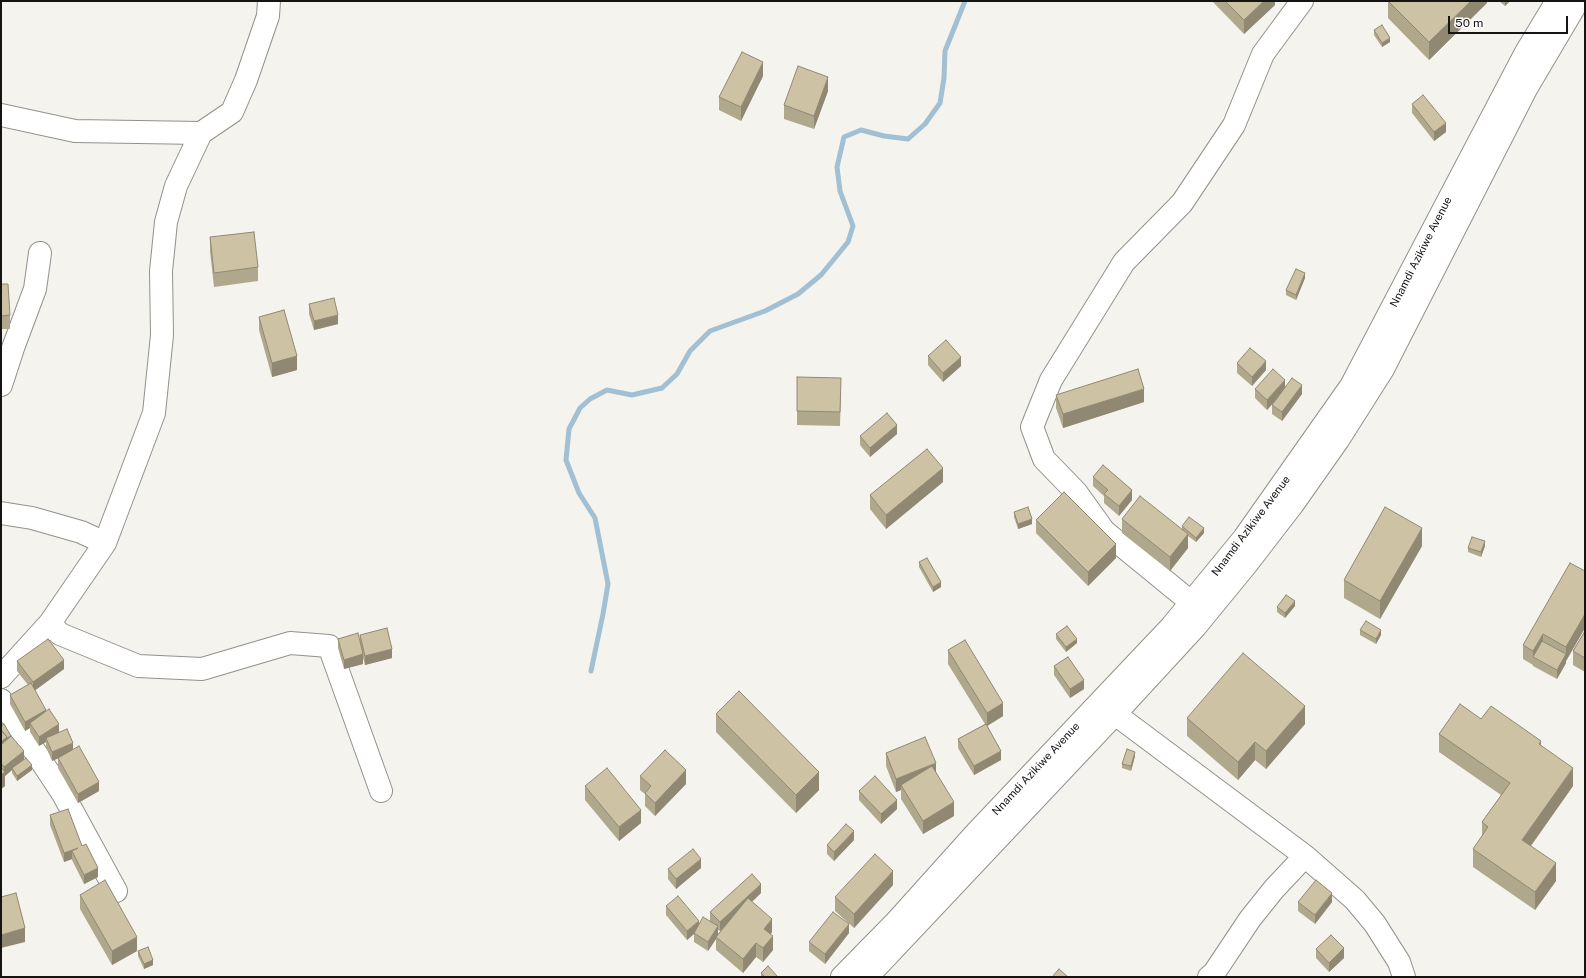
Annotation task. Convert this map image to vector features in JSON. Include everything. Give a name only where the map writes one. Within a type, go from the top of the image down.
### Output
[{"type":"street","points":[[1,676],[50,624],[105,543],[154,413],[162,335],[161,271],[166,222],[176,186],[202,133],[232,112],[246,80],[268,16],[269,1]]},
{"type":"street","points":[[1192,604],[1104,531],[1076,492],[1044,459],[1032,427],[1051,380],[1124,262],[1182,203],[1234,125],[1263,54],[1302,1]]},
{"type":"street","name":"Nnamdi Azikiwe Avenue","points":[[842,977],[895,923],[975,834],[1171,627],[1192,604],[1244,538],[1351,386],[1507,89],[1557,1]]},
{"type":"street","name":"Nnamdi Azikiwe Avenue","points":[[867,977],[1196,626],[1293,504],[1338,440],[1383,369],[1526,89],[1578,1]]},
{"type":"street","points":[[1,115],[75,131],[202,133]]},
{"type":"street","points":[[1,385],[13,348],[36,289],[40,253]]},
{"type":"street","points":[[1,513],[32,518],[74,530],[105,543]]},
{"type":"street","points":[[50,624],[60,634],[138,666],[202,669],[290,643],[329,646],[381,791]]},
{"type":"street","points":[[1,700],[63,794],[116,891]]},
{"type":"street","points":[[1115,714],[1305,856],[1355,900],[1370,918],[1399,962],[1404,977]]},
{"type":"street","points":[[1209,977],[1214,973],[1250,919],[1274,889],[1305,856]]},
{"type":"building","points":[[1225,1],[1264,1],[1244,20]]},
{"type":"building","points":[[1388,1],[1471,1],[1429,42]]},
{"type":"building","points":[[1382,25],[1390,38],[1382,43],[1374,30]]},
{"type":"building","points":[[742,52],[763,62],[741,107],[719,97]]},
{"type":"building","points":[[798,66],[828,77],[814,116],[784,105]]},
{"type":"building","points":[[1423,95],[1446,123],[1434,132],[1412,104]]},
{"type":"building","points":[[254,232],[258,267],[214,273],[210,237]]},
{"type":"building","points":[[1296,269],[1305,273],[1296,295],[1286,290]]},
{"type":"building","points":[[1,284],[8,284],[10,315],[1,316]]},
{"type":"building","points":[[334,298],[338,315],[314,321],[309,304]]},
{"type":"building","points":[[284,310],[297,356],[272,363],[259,317]]},
{"type":"building","points":[[946,340],[961,357],[943,373],[928,356]]},
{"type":"building","points":[[1250,348],[1266,361],[1252,377],[1237,363]]},
{"type":"building","points":[[1138,369],[1144,389],[1063,414],[1056,395]]},
{"type":"building","points":[[1273,369],[1285,380],[1267,400],[1255,389]]},
{"type":"building","points":[[797,377],[841,378],[840,412],[797,411]]},
{"type":"building","points":[[1292,378],[1302,385],[1282,412],[1272,405]]},
{"type":"building","points":[[887,413],[897,425],[870,448],[860,436]]},
{"type":"building","points":[[927,449],[943,468],[886,515],[870,495]]},
{"type":"building","points":[[1103,465],[1132,490],[1119,506],[1104,494],[1108,490],[1093,477]]},
{"type":"building","points":[[1064,492],[1116,544],[1088,572],[1036,520]]},
{"type":"building","points":[[1140,496],[1188,534],[1170,557],[1122,519]]},
{"type":"building","points":[[1028,507],[1032,519],[1018,524],[1014,512]]},
{"type":"building","points":[[1385,507],[1422,528],[1380,601],[1344,580]]},
{"type":"building","points":[[1189,517],[1204,528],[1196,538],[1182,526]]},
{"type":"building","points":[[1472,537],[1485,541],[1481,552],[1468,548]]},
{"type":"building","points":[[927,558],[941,582],[933,587],[919,562]]},
{"type":"building","points":[[1570,563],[1585,571],[1585,614],[1566,647],[1543,634],[1533,651],[1523,645]]},
{"type":"building","points":[[1286,595],[1295,601],[1285,613],[1277,607]]},
{"type":"building","points":[[1366,621],[1381,630],[1376,639],[1360,630]]},
{"type":"building","points":[[1067,626],[1077,639],[1066,647],[1056,634]]},
{"type":"building","points":[[387,628],[392,649],[365,656],[360,635]]},
{"type":"building","points":[[1585,631],[1585,658],[1573,651]]},
{"type":"building","points":[[358,633],[363,654],[344,660],[338,639]]},
{"type":"building","points":[[48,639],[64,660],[33,682],[17,661]]},
{"type":"building","points":[[965,640],[1003,703],[987,713],[948,650]]},
{"type":"building","points":[[1542,641],[1566,654],[1557,670],[1533,657]]},
{"type":"building","points":[[1243,653],[1305,706],[1266,751],[1255,742],[1238,762],[1187,718]]},
{"type":"building","points":[[1068,657],[1084,680],[1070,689],[1054,666]]},
{"type":"building","points":[[31,683],[46,710],[25,722],[10,695]]},
{"type":"building","points":[[739,691],[819,772],[796,795],[716,714]]},
{"type":"building","points":[[1460,704],[1481,719],[1491,706],[1541,741],[1539,744],[1573,768],[1522,840],[1556,863],[1535,892],[1473,849],[1488,827],[1482,822],[1510,783],[1439,734]]},
{"type":"building","points":[[49,709],[59,724],[39,737],[30,723]]},
{"type":"building","points":[[4,724],[11,736],[7,738],[1,730],[1,726]]},
{"type":"building","points":[[986,724],[1001,751],[974,766],[958,739]]},
{"type":"building","points":[[67,729],[73,743],[52,752],[46,738]]},
{"type":"building","points":[[1,730],[7,737],[1,742]]},
{"type":"building","points":[[11,736],[24,751],[4,767],[1,763],[1,745]]},
{"type":"building","points":[[925,737],[936,763],[896,779],[886,753]]},
{"type":"building","points":[[79,746],[99,782],[78,794],[58,758]]},
{"type":"building","points":[[1127,749],[1135,752],[1131,766],[1122,764]]},
{"type":"building","points":[[665,750],[686,770],[655,803],[645,793],[651,786],[640,776]]},
{"type":"building","points":[[26,758],[32,765],[17,776],[12,768]]},
{"type":"building","points":[[932,766],[954,802],[923,821],[901,785]]},
{"type":"building","points":[[1,767],[5,772],[1,775]]},
{"type":"building","points":[[607,768],[641,810],[619,827],[585,786]]},
{"type":"building","points":[[875,776],[897,800],[881,814],[859,791]]},
{"type":"building","points":[[68,809],[82,846],[86,844],[98,868],[84,875],[72,851],[78,848],[64,853],[50,815]]},
{"type":"building","points":[[846,824],[854,831],[834,852],[827,845]]},
{"type":"building","points":[[693,849],[701,859],[676,879],[668,869]]},
{"type":"building","points":[[875,854],[893,871],[854,914],[835,897]]},
{"type":"building","points":[[752,874],[761,884],[720,922],[710,912]]},
{"type":"building","points":[[105,880],[137,937],[112,951],[80,895]]},
{"type":"building","points":[[1316,880],[1332,893],[1315,915],[1298,902]]},
{"type":"building","points":[[16,893],[25,928],[1,935],[1,897]]},
{"type":"building","points":[[678,896],[699,921],[687,931],[666,906]]},
{"type":"building","points":[[748,898],[772,919],[764,929],[773,936],[763,948],[756,943],[743,959],[716,937]]},
{"type":"building","points":[[833,912],[849,924],[825,954],[809,942]]},
{"type":"building","points":[[703,917],[718,926],[708,942],[694,933]]},
{"type":"building","points":[[1331,935],[1344,948],[1329,963],[1316,949]]},
{"type":"building","points":[[148,947],[153,960],[144,964],[138,951]]},
{"type":"building","points":[[768,966],[778,977],[765,977],[761,973]]},
{"type":"building","points":[[1059,969],[1068,977],[1052,977]]},
{"type":"waterway","points":[[591,671],[608,584],[595,518],[579,493],[566,460],[569,429],[580,408],[590,399],[607,390],[632,395],[662,388],[677,374],[690,351],[710,331],[765,311],[798,294],[821,275],[848,242],[853,226],[840,191],[837,167],[844,137],[861,130],[884,136],[908,139],[925,124],[940,103],[944,78],[945,51],[965,1]]}]
